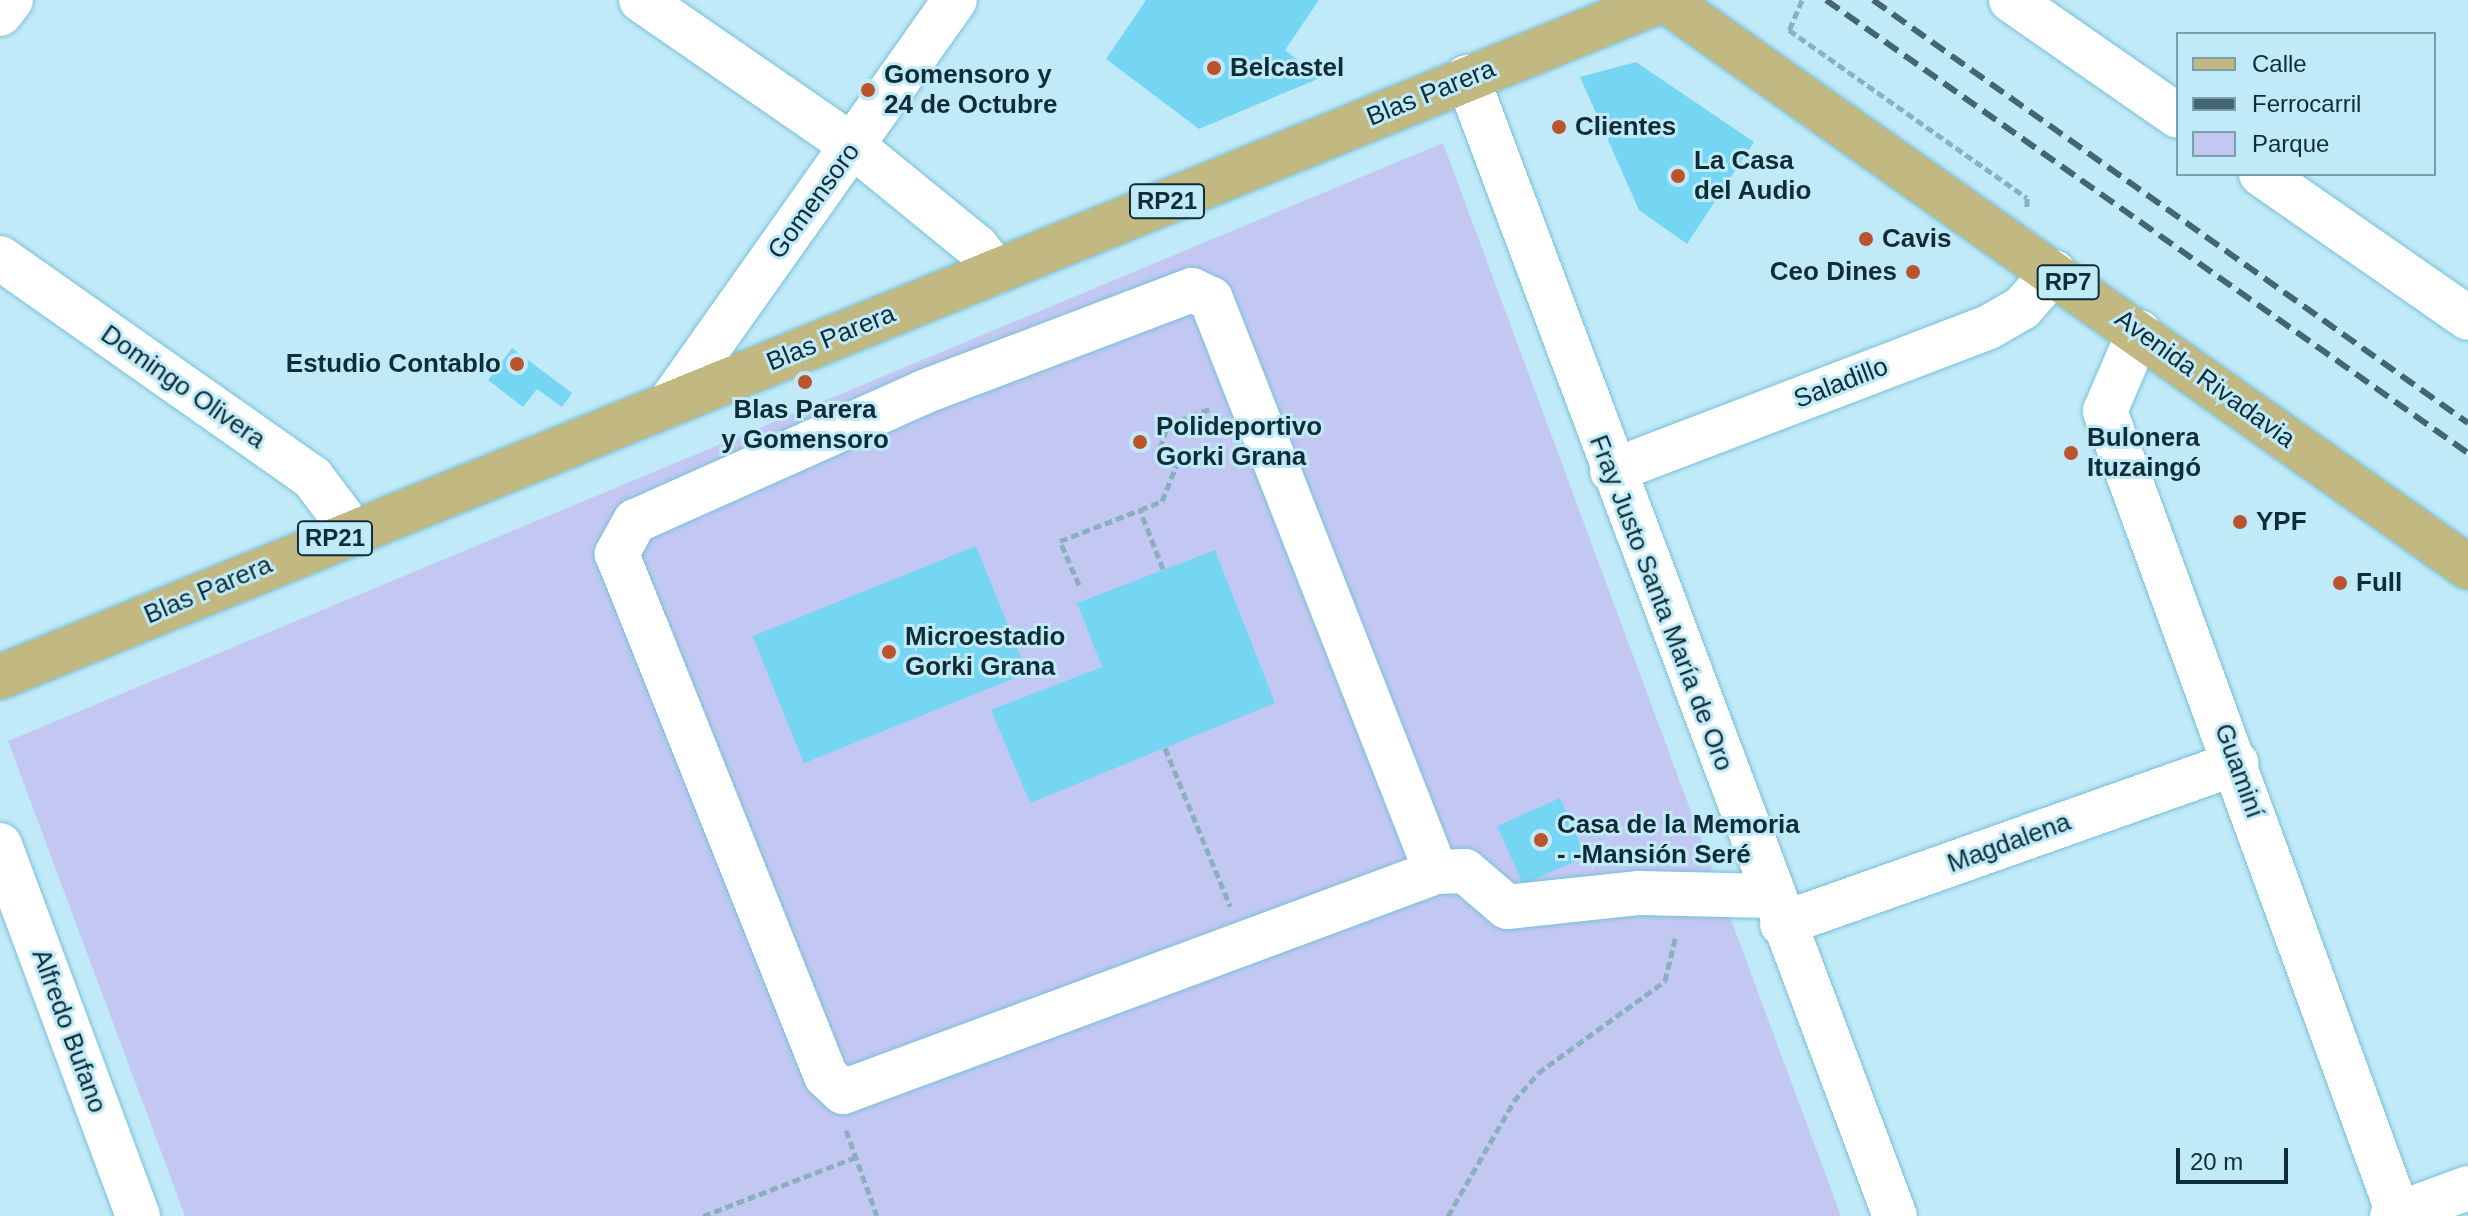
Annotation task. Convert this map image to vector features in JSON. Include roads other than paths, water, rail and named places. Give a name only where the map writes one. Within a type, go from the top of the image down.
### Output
[{"type":"main road","name":"Blas Parera","points":[[0,677],[352,530],[1664,0]]},
{"type":"main road","name":"Avenida Rivadavia","points":[[1664,0],[2054,272],[2468,567]]},
{"type":"street","points":[[0,14],[11,0]]},
{"type":"street","points":[[641,0],[853,146],[977,247],[996,271]]},
{"type":"street","name":"Gomensoro","points":[[671,401],[955,0]]},
{"type":"street","points":[[2011,0],[2176,115]]},
{"type":"street","name":"Fray Justo Santa María de Oro","points":[[1467,77],[1612,471],[1895,1216]]},
{"type":"street","points":[[2264,176],[2468,318]]},
{"type":"street","name":"Domingo Olivera","points":[[0,258],[312,477],[352,530]]},
{"type":"street","name":"Saladillo","points":[[1612,471],[1989,327],[2022,308],[2054,272]]},
{"type":"street","points":[[1436,872],[1211,299],[1192,290],[924,392],[635,521],[617,554],[826,1076],[843,1092],[1436,872],[1465,871],[1507,907],[1676,894],[1777,910]]},
{"type":"street","name":"Guaminí","points":[[2139,332],[2105,411],[2236,763],[2395,1215]]},
{"type":"street","name":"Magdalena","points":[[1777,910],[2236,763]]},
{"type":"street","name":"Alfredo Bufano","points":[[0,845],[138,1216]]},
{"type":"street","points":[[2395,1215],[2468,1188]]},
{"type":"railway","points":[[1826,0],[2468,453]]},
{"type":"railway","points":[[1873,0],[2468,423]]},
{"type":"place","name":"Belcastel","points":[[1214,68]]},
{"type":"place","name":"Gomensoro y 24 de Octubre","points":[[868,90]]},
{"type":"place","name":"Clientes","points":[[1559,127]]},
{"type":"place","name":"La Casa del Audio","points":[[1678,176]]},
{"type":"place","name":"Cavis","points":[[1866,239]]},
{"type":"place","name":"Ceo Dines","points":[[1913,272]]},
{"type":"place","name":"Estudio Contablo","points":[[517,364]]},
{"type":"place","name":"Blas Parera y Gomensoro","points":[[805,382]]},
{"type":"place","name":"Polideportivo Gorki Grana","points":[[1140,442]]},
{"type":"place","name":"Bulonera Ituzaingó","points":[[2071,453]]},
{"type":"place","name":"YPF","points":[[2240,522]]},
{"type":"place","name":"Full","points":[[2340,583]]},
{"type":"place","name":"Microestadio Gorki Grana","points":[[889,652]]},
{"type":"place","name":"Casa de la Memoria - -Mansión Seré","points":[[1541,840]]}]
